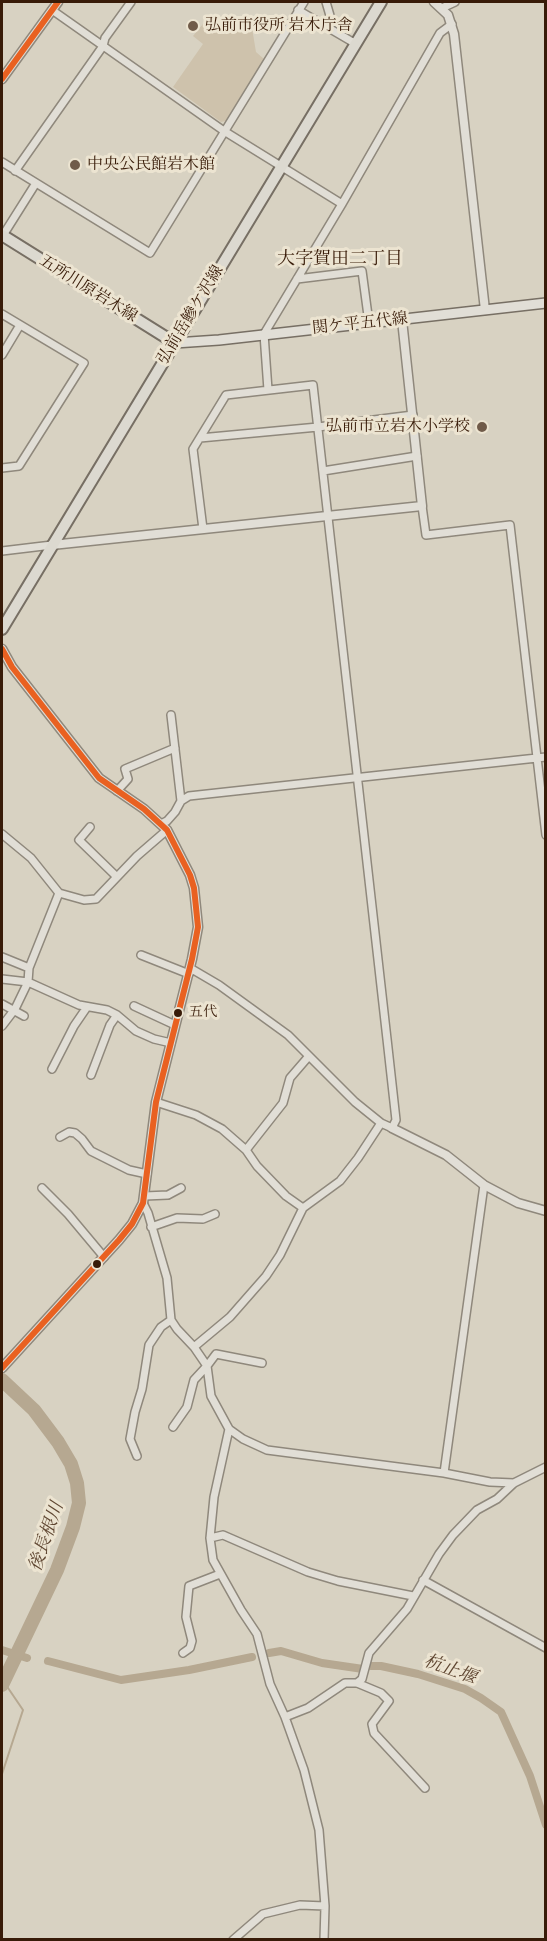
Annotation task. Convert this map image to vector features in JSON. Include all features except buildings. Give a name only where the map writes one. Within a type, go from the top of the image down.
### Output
[{"type":"main road","name":"弘前岳鰺ケ沢線","points":[[2,629],[381,2]]},
{"type":"main road","name":"五所川原岩木線","points":[[2,237],[175,343]]},
{"type":"main road","name":"関ケ平五代線","points":[[175,343],[546,303]]},
{"type":"street","points":[[2,79],[58,2]]},
{"type":"street","points":[[15,171],[103,46],[105,38],[131,2]]},
{"type":"street","points":[[2,162],[150,253],[304,2]]},
{"type":"street","points":[[326,2],[331,19]]},
{"type":"street","points":[[434,2],[448,15],[452,24],[485,310]]},
{"type":"street","points":[[442,8],[455,2]]},
{"type":"street","points":[[52,10],[224,131],[342,204]]},
{"type":"street","points":[[298,10],[356,44]]},
{"type":"street","points":[[268,390],[264,334],[440,33],[452,24]]},
{"type":"street","points":[[2,237],[36,183]]},
{"type":"street","points":[[297,279],[362,271],[369,323]]},
{"type":"street","points":[[2,314],[84,363],[19,466],[2,468]]},
{"type":"street","points":[[402,320],[426,535],[510,525],[546,835]]},
{"type":"street","points":[[2,355],[20,325]]},
{"type":"street","points":[[203,529],[193,449],[226,395],[314,385],[396,1120],[392,1128]]},
{"type":"street","points":[[200,438],[412,415]]},
{"type":"street","points":[[323,471],[417,456]]},
{"type":"street","points":[[2,551],[422,506]]},
{"type":"street","points":[[2,649],[12,667],[99,778],[144,809],[164,827],[190,875],[194,888],[198,927],[156,1102],[144,1199],[132,1224],[2,1368]]},
{"type":"street","points":[[2,834],[31,858],[58,893],[84,900],[96,899],[164,827],[176,812],[181,801],[171,715]]},
{"type":"street","points":[[117,791],[128,778],[126,769],[175,748]]},
{"type":"street","points":[[181,801],[189,796],[546,757]]},
{"type":"street","points":[[90,827],[79,840],[117,877]]},
{"type":"street","points":[[2,1026],[15,1009],[27,982],[29,968],[58,893]]},
{"type":"street","points":[[141,956],[189,971],[219,985],[288,1035],[355,1102],[381,1123],[446,1155],[484,1185],[518,1203],[546,1211]]},
{"type":"street","points":[[2,957],[29,968]]},
{"type":"street","points":[[2,979],[27,982],[79,1005],[107,1010],[136,1030],[154,1039],[171,1043]]},
{"type":"street","points":[[2,1004],[15,1009],[24,1016]]},
{"type":"street","points":[[134,1006],[175,1026]]},
{"type":"street","points":[[52,1070],[74,1026],[87,1007]]},
{"type":"street","points":[[91,1074],[117,1015]]},
{"type":"street","points":[[246,1150],[283,1103],[290,1078],[309,1056]]},
{"type":"street","points":[[156,1102],[196,1115],[222,1130],[246,1150],[257,1166],[286,1196],[303,1208]]},
{"type":"street","points":[[194,1347],[230,1317],[266,1276],[284,1247],[303,1208],[340,1181],[381,1123]]},
{"type":"street","points":[[60,1137],[69,1132],[75,1133],[91,1151],[129,1170],[147,1174]]},
{"type":"street","points":[[444,1473],[484,1185]]},
{"type":"street","points":[[42,1188],[68,1214],[104,1257]]},
{"type":"street","points":[[144,1199],[168,1194],[181,1188]]},
{"type":"street","points":[[144,1199],[167,1278],[171,1320],[207,1366],[211,1396],[229,1430],[267,1450],[444,1473],[489,1482],[514,1483]]},
{"type":"street","points":[[151,1227],[177,1218],[203,1219],[215,1214]]},
{"type":"street","points":[[137,1456],[130,1439],[142,1389],[149,1345],[161,1328],[171,1320]]},
{"type":"street","points":[[172,1427],[187,1407],[194,1380],[216,1353],[262,1363]]},
{"type":"street","points":[[229,1430],[214,1497],[210,1538],[213,1560],[256,1634],[270,1684],[285,1717],[304,1770],[319,1830],[325,1906],[324,1940]]},
{"type":"street","points":[[357,1683],[362,1679],[369,1653],[407,1609],[439,1554],[453,1535],[477,1510],[496,1499],[514,1483],[546,1467]]},
{"type":"street","points":[[210,1538],[223,1535],[308,1572],[338,1581],[413,1596]]},
{"type":"street","points":[[183,1653],[190,1648],[192,1641],[186,1617],[189,1586],[220,1574]]},
{"type":"street","points":[[423,1580],[546,1648]]},
{"type":"street","points":[[285,1717],[308,1708],[345,1683],[357,1683],[381,1693],[388,1701],[372,1724],[374,1733],[425,1788]]},
{"type":"street","points":[[233,1940],[263,1914],[300,1905],[325,1906]]},
{"type":"shaded area","points":[[243,16],[251,22],[256,52],[264,59],[226,121],[221,122],[173,87],[203,44],[193,36],[207,19]]},
{"type":"waterway","name":"後長根川","points":[[2,1380],[34,1410],[58,1442],[71,1464],[77,1483],[79,1503],[57,1570],[2,1685]]},
{"type":"waterway","name":"杭止堰","points":[[2,1650],[27,1658]]},
{"type":"waterway","name":"杭止堰","points":[[269,1653],[281,1651],[322,1663],[363,1669]]},
{"type":"waterway","name":"杭止堰","points":[[48,1661],[121,1680],[189,1670],[252,1657]]},
{"type":"waterway","name":"杭止堰","points":[[371,1666],[418,1674],[465,1689],[501,1712],[530,1776],[546,1825]]},
{"type":"waterway","points":[[2,1774],[23,1710],[4,1682]]},
{"type":"transit line","points":[[2,79],[58,2]]},
{"type":"transit line","points":[[2,649],[12,667],[99,778],[144,809],[167,830],[190,875],[194,888],[198,927],[156,1102],[143,1203],[132,1224],[119,1240],[2,1368]]},
{"type":"place","name":"弘前市役所 岩木庁舎","points":[[193,26]]},
{"type":"place","name":"中央公民館岩木館","points":[[75,165]]},
{"type":"place","name":"弘前市立岩木小学校","points":[[482,427]]},
{"type":"place","name":"五代","points":[[178,1013]]},
{"type":"district","name":"大字賀田二丁目","points":[[340,260]]}]
